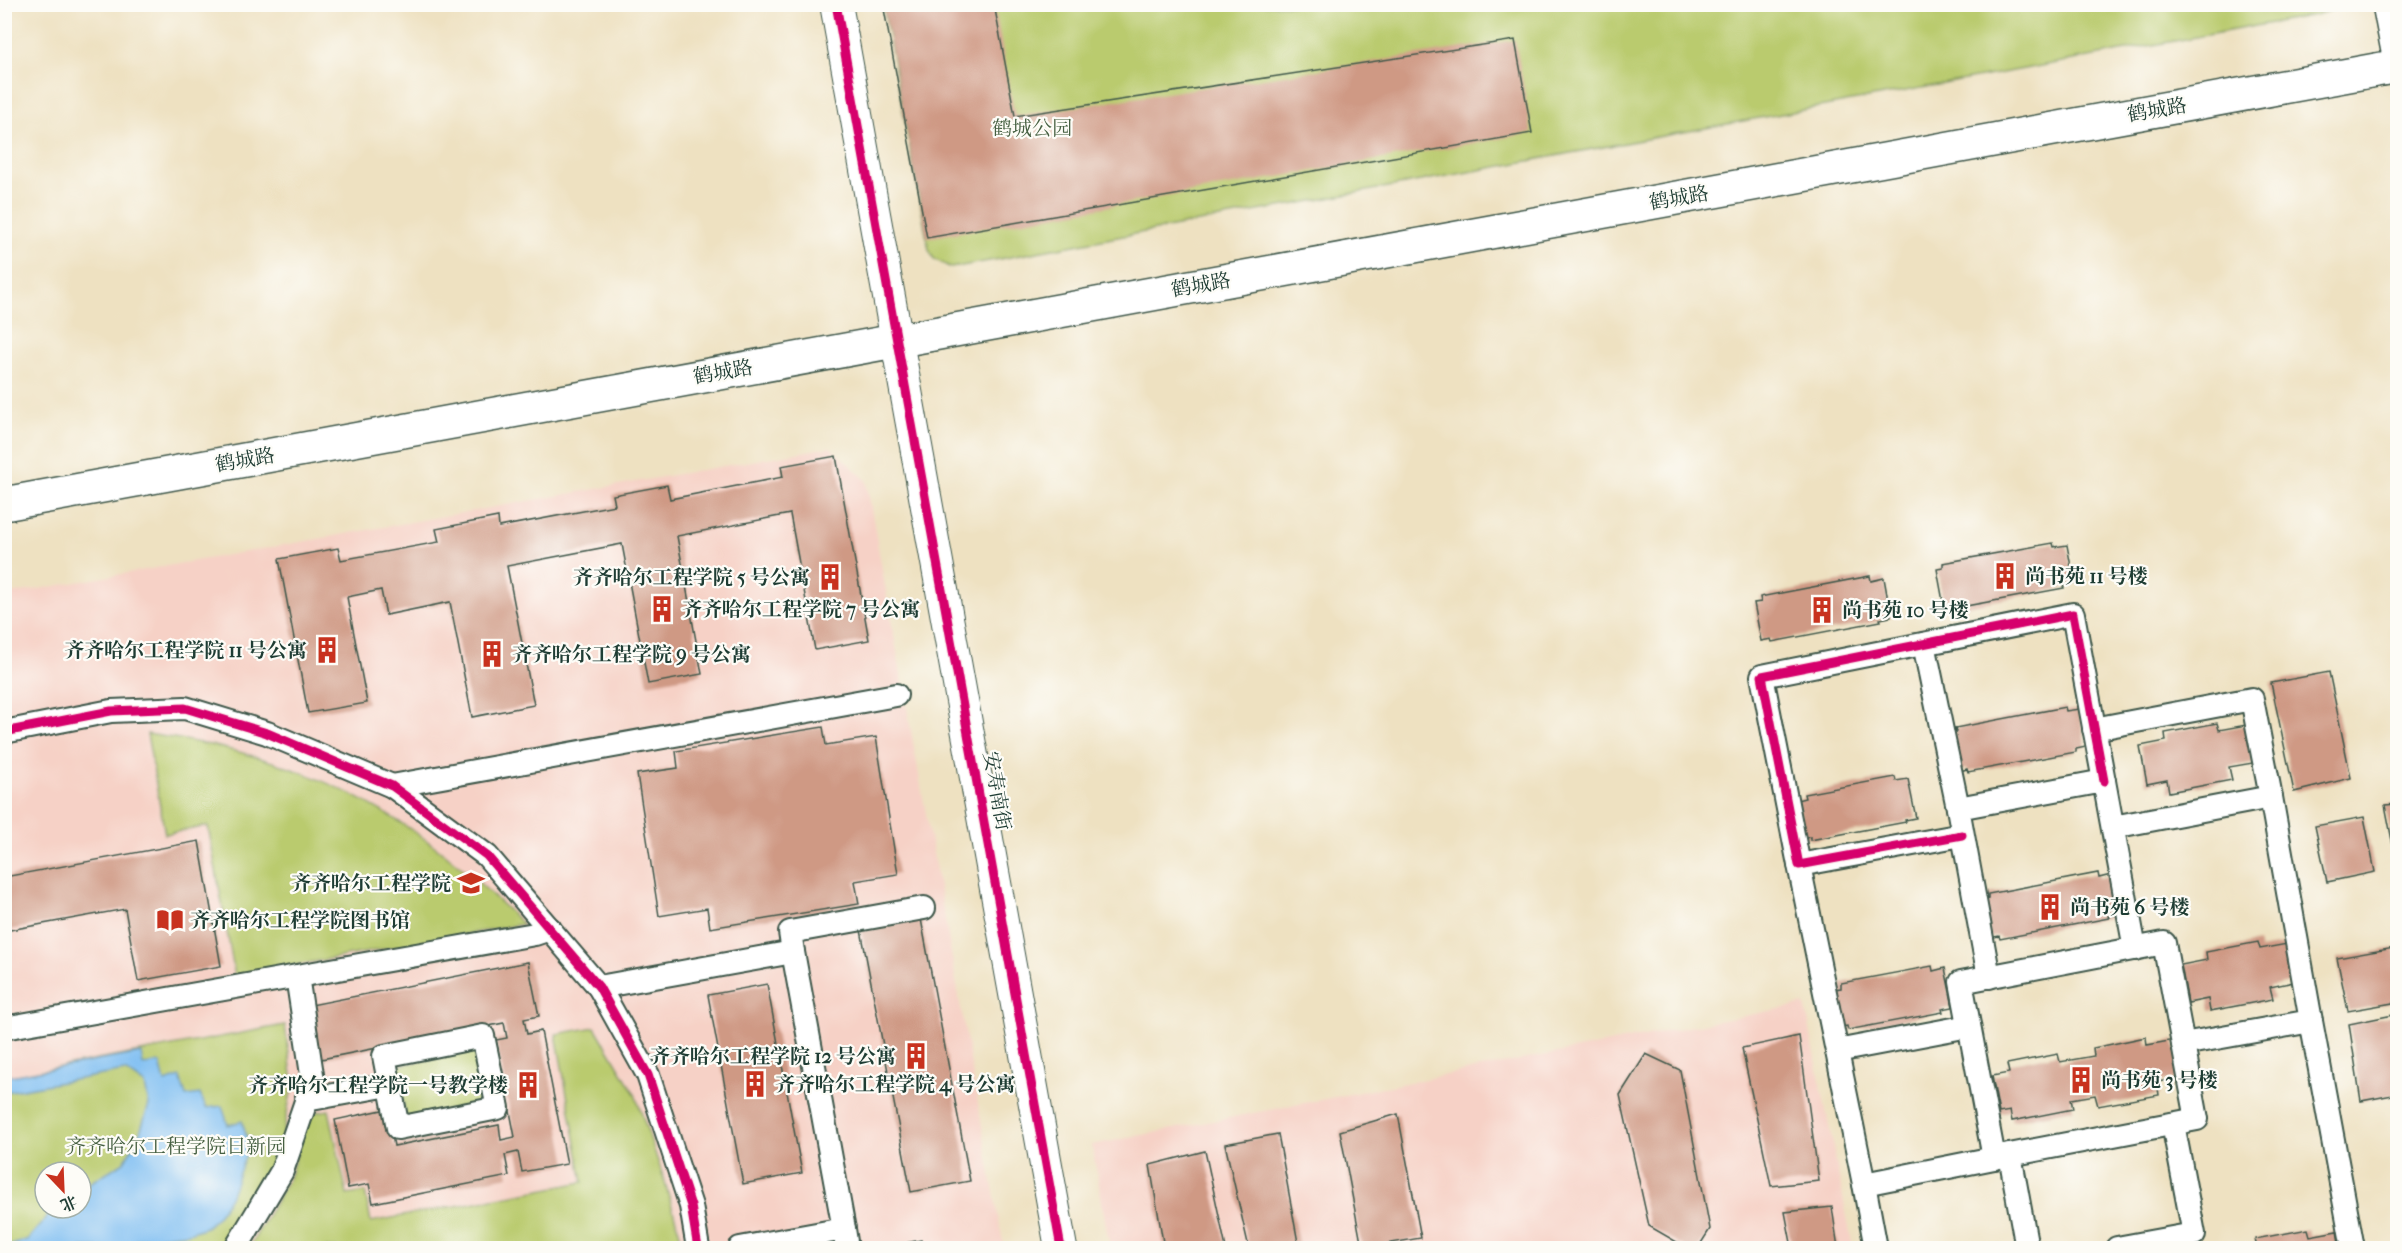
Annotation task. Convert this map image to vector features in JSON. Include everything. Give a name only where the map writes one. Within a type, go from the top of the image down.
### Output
[{"type":"main road","points":[[2389,4],[2397,51]]},
{"type":"main road","name":"鹤城路","points":[[4,504],[2397,66]]},
{"type":"street","name":"安寿南街","points":[[836,4],[1061,1248]]},
{"type":"street","points":[[1876,1248],[1762,676],[2073,614],[2135,949]]},
{"type":"street","points":[[1924,644],[1958,808],[1989,977]]},
{"type":"street","points":[[392,786],[896,695]]},
{"type":"street","points":[[2094,729],[2252,699],[2353,1248]]},
{"type":"street","points":[[4,732],[111,711],[185,708],[267,733],[392,786],[487,856],[599,987],[648,1075],[691,1206],[698,1248]]},
{"type":"street","points":[[1958,808],[2104,781]]},
{"type":"street","points":[[2113,827],[2271,797]]},
{"type":"street","points":[[1799,865],[1962,835]]},
{"type":"street","points":[[740,1248],[846,1239],[790,932],[924,908]]},
{"type":"street","points":[[4,1028],[536,934],[550,929]]},
{"type":"street","points":[[1864,1184],[2002,1156],[2198,1119],[2164,943],[1961,982],[1969,1026],[2002,1156],[2027,1248]]},
{"type":"street","points":[[599,987],[794,952]]},
{"type":"street","points":[[236,1248],[282,1171],[312,1081],[297,976]]},
{"type":"street","points":[[2183,1044],[2311,1022]]},
{"type":"street","points":[[1837,1051],[1969,1026]]},
{"type":"street","points":[[483,1036],[498,1108],[398,1128],[389,1085],[384,1056],[483,1036]]},
{"type":"street","points":[[306,1100],[389,1085]]},
{"type":"street","points":[[2117,1248],[2194,1234],[2173,1124]]},
{"type":"shaded area","name":"齐齐哈尔工程学院","points":[[830,447],[866,480],[1004,1248],[5,1248],[5,595]]},
{"type":"shaded area","points":[[1805,1004],[1853,1248],[1110,1248],[1092,1145]]},
{"type":"green space","name":"鹤城公园","points":[[883,5],[2342,5],[2315,15],[951,268],[934,259],[929,250]]},
{"type":"green space","points":[[147,734],[231,750],[310,776],[348,793],[385,813],[420,836],[464,869],[523,924],[235,976],[208,826],[165,834]]},
{"type":"green space","name":"齐齐哈尔工程学院日新园","points":[[285,1025],[293,1082],[276,1170],[227,1248],[5,1248],[5,1077]]},
{"type":"green space","points":[[595,1027],[635,1094],[664,1179],[684,1248],[249,1248],[289,1178],[310,1113],[329,1110],[347,1195],[365,1192],[371,1222],[583,1182],[556,1034]]},
{"type":"green space","points":[[476,1050],[486,1103],[406,1118],[396,1066]]},
{"type":"water","points":[[141,1053],[143,1065],[160,1063],[165,1082],[180,1077],[186,1096],[200,1094],[206,1108],[222,1106],[228,1125],[242,1121],[247,1139],[252,1138],[230,1197],[218,1216],[206,1227],[189,1233],[139,1239],[118,1248],[5,1248],[28,1239],[45,1220],[93,1220],[93,1181],[124,1162],[138,1138],[149,1105],[145,1084],[125,1071],[5,1092],[5,1077]]},
{"type":"building","points":[[883,4],[994,4],[1015,116],[1515,40],[1532,133],[927,238]]},
{"type":"building","points":[[836,456],[869,640],[815,650],[790,514],[677,536],[702,674],[648,684],[622,544],[507,566],[534,705],[472,717],[450,602],[386,615],[381,590],[347,597],[367,703],[308,713],[279,559],[338,548],[341,560],[439,542],[436,529],[498,517],[499,527],[615,505],[613,495],[667,485],[670,499],[783,477],[781,466]]},
{"type":"building","name":"尚书苑 11 号楼","points":[[2053,543],[2054,547],[2067,545],[2074,583],[2063,586],[2064,588],[1955,608],[1955,605],[1944,607],[1937,569],[1943,568],[1943,563]]},
{"type":"building","name":"尚书苑 10 号楼","points":[[1870,576],[1871,581],[1884,578],[1891,617],[1880,619],[1881,621],[1772,642],[1771,639],[1761,641],[1754,603],[1761,602],[1760,597]]},
{"type":"building","points":[[2329,672],[2351,778],[2294,792],[2271,683]]},
{"type":"building","points":[[2065,707],[2066,711],[2079,709],[2086,747],[2076,749],[2076,752],[1968,772],[1967,769],[1957,772],[1950,733],[1956,732],[1955,728]]},
{"type":"building","points":[[2217,723],[2219,730],[2246,725],[2253,763],[2229,767],[2232,780],[2169,792],[2167,780],[2147,784],[2140,746],[2166,741],[2165,733]]},
{"type":"building","points":[[823,727],[826,745],[876,737],[898,874],[855,881],[859,904],[710,928],[707,908],[659,916],[637,774],[678,768],[676,751]]},
{"type":"building","points":[[1895,777],[1896,781],[1908,779],[1916,818],[1905,820],[1906,822],[1810,840],[1810,837],[1805,838],[1797,800],[1805,798],[1804,794]]},
{"type":"building","points":[[2398,804],[2398,861],[2396,861],[2385,805]]},
{"type":"building","points":[[2364,817],[2375,872],[2327,882],[2315,826]]},
{"type":"building","name":"齐齐哈尔工程学院图书馆","points":[[199,841],[221,966],[138,981],[125,909],[4,931],[4,877]]},
{"type":"building","name":"尚书苑 6 号楼","points":[[2098,873],[2099,878],[2111,875],[2119,914],[2108,916],[2109,918],[2000,939],[1999,936],[1989,938],[1982,900],[1988,899],[1988,894]]},
{"type":"building","name":"齐齐哈尔工程学院 12 号公寓","points":[[921,919],[970,1181],[911,1192],[861,930]]},
{"type":"building","points":[[2258,942],[2260,949],[2287,944],[2294,982],[2270,987],[2273,999],[2210,1011],[2208,999],[2188,1003],[2181,965],[2207,960],[2206,952]]},
{"type":"building","points":[[2394,948],[2398,966],[2398,1002],[2348,1011],[2337,958]]},
{"type":"building","name":"齐齐哈尔工程学院一号教学楼","points":[[528,962],[539,1016],[524,1019],[527,1034],[541,1031],[567,1164],[522,1172],[518,1152],[505,1155],[509,1176],[373,1203],[369,1184],[348,1188],[335,1120],[387,1109],[394,1146],[499,1125],[501,1140],[515,1137],[496,1040],[507,1038],[504,1023],[316,1060],[306,1006]]},
{"type":"building","points":[[1932,966],[1933,971],[1945,968],[1953,1007],[1942,1009],[1943,1012],[1848,1030],[1847,1026],[1841,1027],[1834,989],[1841,988],[1841,983]]},
{"type":"building","name":"齐齐哈尔工程学院 4 号公寓","points":[[767,984],[802,1173],[743,1184],[708,995]]},
{"type":"building","points":[[2398,1014],[2398,1094],[2361,1101],[2349,1024]]},
{"type":"building","points":[[1799,1036],[1819,1181],[1771,1186],[1742,1048]]},
{"type":"building","name":"尚书苑 3 号楼","points":[[2146,1037],[2147,1045],[2174,1040],[2181,1078],[2157,1082],[2159,1095],[2098,1106],[2095,1095],[2071,1099],[2073,1109],[2012,1121],[2010,1111],[1999,1113],[1992,1076],[2009,1073],[2007,1064],[2058,1054],[2060,1062],[2094,1056],[2093,1048]]},
{"type":"building","points":[[1646,1054],[1680,1070],[1710,1229],[1698,1248],[1687,1248],[1649,1226],[1620,1095]]},
{"type":"building","points":[[1398,1114],[1421,1238],[1362,1248],[1340,1131]]},
{"type":"building","points":[[1278,1134],[1299,1248],[1249,1248],[1225,1144]]},
{"type":"building","points":[[1205,1151],[1226,1248],[1164,1248],[1150,1165]]},
{"type":"building","points":[[1832,1207],[1838,1248],[1792,1248],[1785,1212]]},
{"type":"building","points":[[2308,1229],[2310,1236],[2337,1231],[2340,1248],[2257,1248],[2255,1239]]},
{"type":"building","points":[[921,1240],[923,1248],[883,1247]]},
{"type":"cycle path","points":[[836,4],[1061,1248]]},
{"type":"cycle path","points":[[1962,835],[1799,865],[1762,676],[2073,614],[2104,781]]},
{"type":"cycle path","points":[[4,732],[111,711],[185,708],[267,733],[392,786],[487,856],[599,987],[648,1075],[691,1206],[698,1248]]},
{"type":"place","name":"尚书苑 11 号楼","points":[[2005,576]]},
{"type":"place","name":"齐齐哈尔工程学院 5 号公寓","points":[[830,577]]},
{"type":"place","name":"齐齐哈尔工程学院 7 号公寓","points":[[662,609]]},
{"type":"place","name":"尚书苑 10 号楼","points":[[1822,610]]},
{"type":"place","name":"齐齐哈尔工程学院 11 号公寓","points":[[327,650]]},
{"type":"place","name":"齐齐哈尔工程学院 9 号公寓","points":[[492,654]]},
{"type":"place","name":"齐齐哈尔工程学院","points":[[471,883]]},
{"type":"place","name":"尚书苑 6 号楼","points":[[2050,907]]},
{"type":"place","name":"齐齐哈尔工程学院图书馆","points":[[170,920]]},
{"type":"place","name":"齐齐哈尔工程学院 12 号公寓","points":[[916,1056]]},
{"type":"place","name":"尚书苑 3 号楼","points":[[2081,1080]]},
{"type":"place","name":"齐齐哈尔工程学院 4 号公寓","points":[[755,1084]]},
{"type":"place","name":"齐齐哈尔工程学院一号教学楼","points":[[528,1085]]}]
